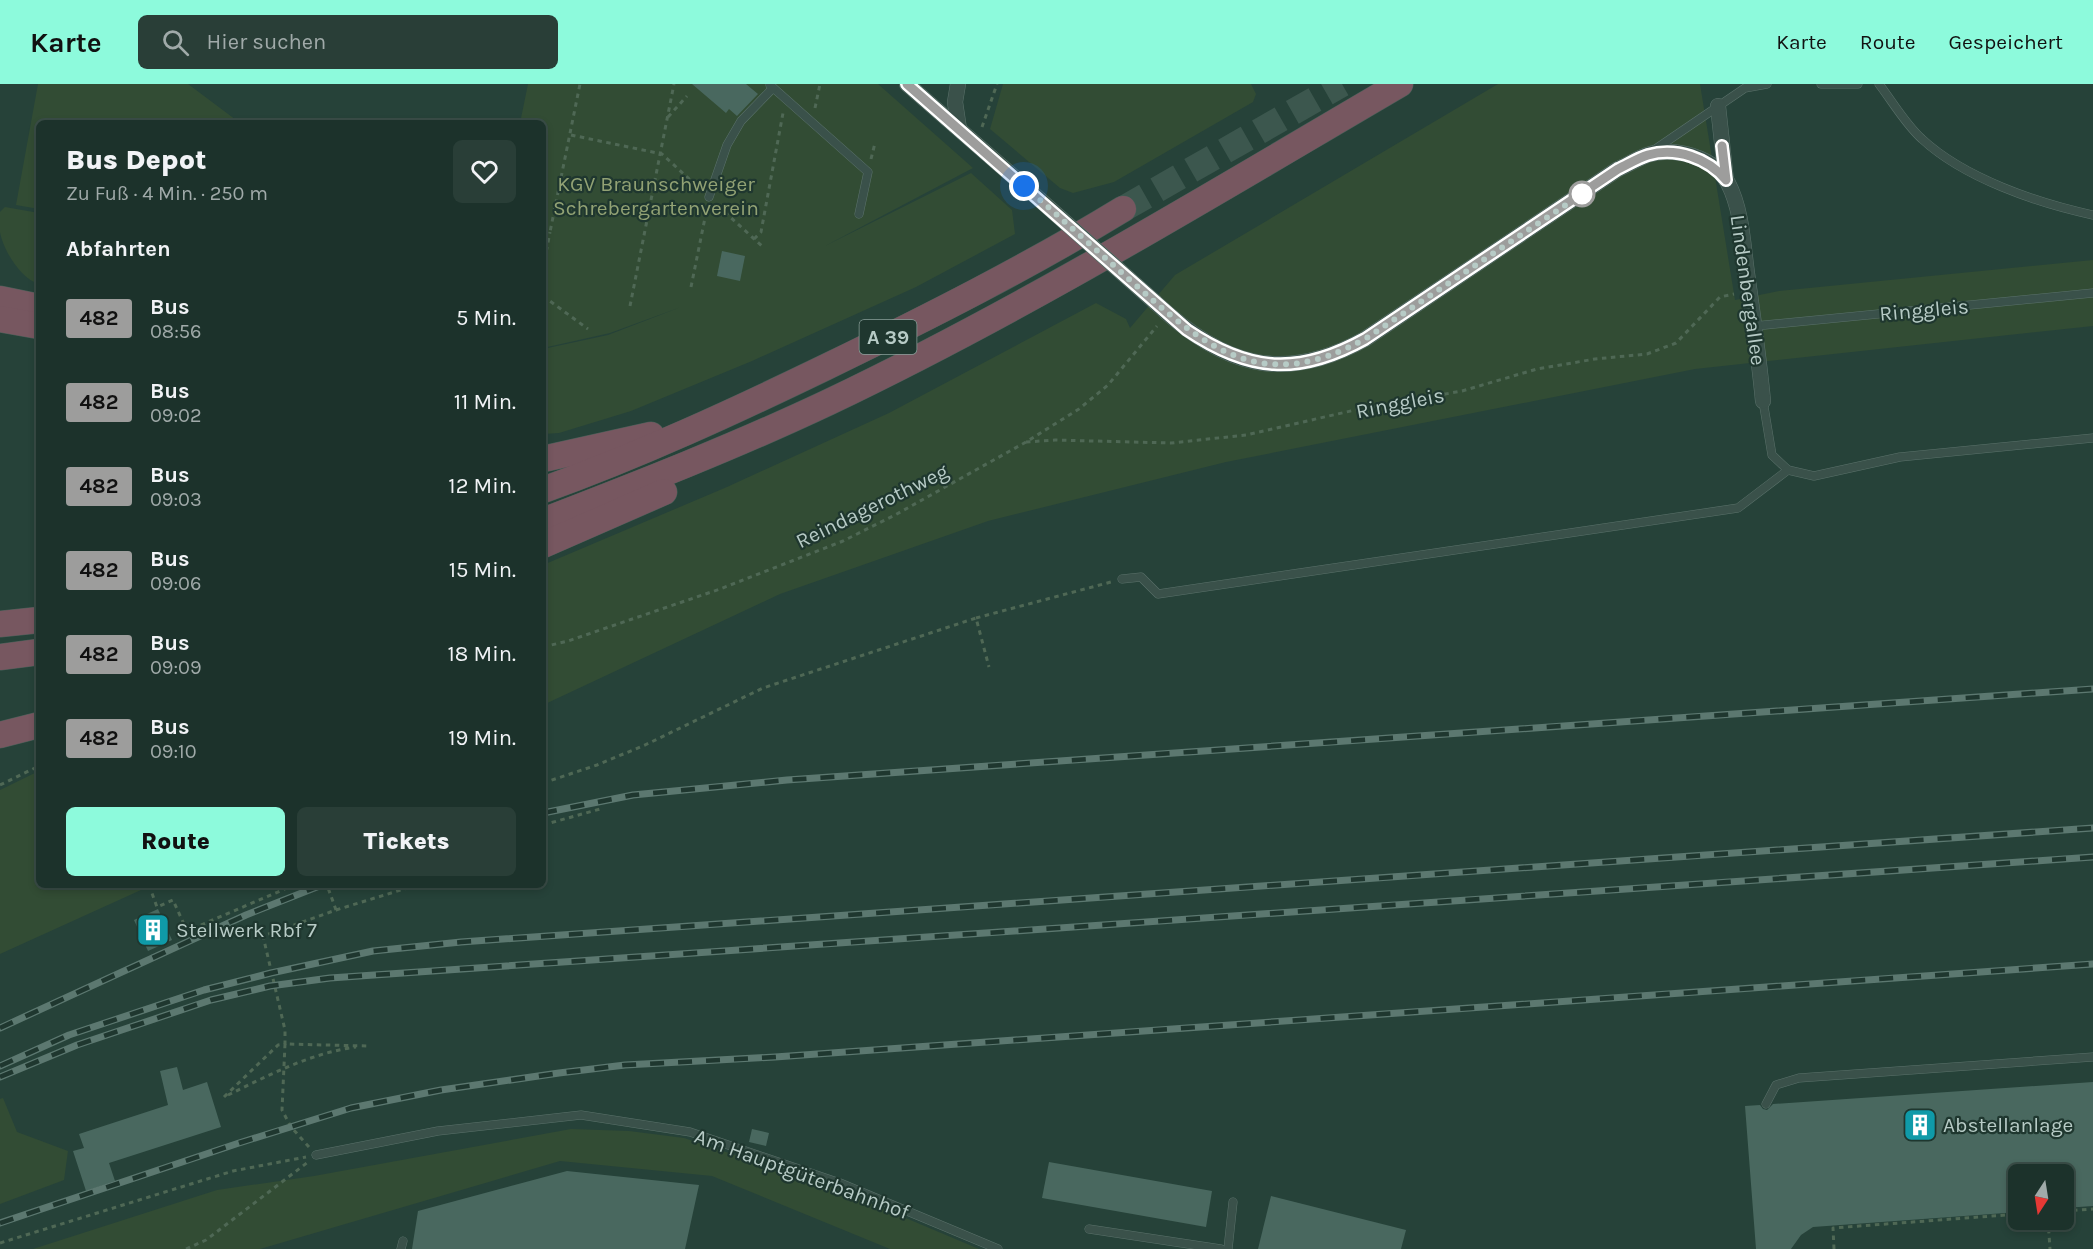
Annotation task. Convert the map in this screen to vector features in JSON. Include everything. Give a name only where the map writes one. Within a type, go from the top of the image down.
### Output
[{"type":"highway","name":"A 39","points":[[546,520],[655,477],[826,403],[1078,272],[1400,84]]},
{"type":"highway","name":"A 39","points":[[546,489],[598,470],[715,420],[936,314],[1123,209]]},
{"type":"highway","points":[[0,299],[36,306]]},
{"type":"highway","points":[[0,319],[36,325]]},
{"type":"highway","points":[[546,544],[774,444],[802,425],[826,403]]},
{"type":"highway","points":[[546,458],[715,420]]},
{"type":"highway","points":[[0,624],[36,620]]},
{"type":"highway","points":[[0,657],[36,652]]},
{"type":"highway","points":[[0,735],[36,726]]},
{"type":"street","name":"Lindenbergallee","points":[[907,84],[1167,314],[1207,343],[1226,353],[1249,361],[1287,365],[1326,357],[1365,339],[1618,169],[1648,155],[1664,153],[1686,154],[1703,160],[1718,169],[1726,180],[1738,208],[1763,401]]},
{"type":"street","points":[[958,84],[955,102],[959,129]]},
{"type":"street","name":"Lindenbergallee","points":[[1718,106],[1726,180]]},
{"type":"lane","points":[[1648,155],[1745,88],[1767,84]]},
{"type":"lane","points":[[1821,84],[1858,84]]},
{"type":"lane","points":[[1880,84],[1921,138],[1969,172],[2056,207],[2093,215]]},
{"type":"lane","points":[[709,197],[727,145],[741,121],[771,87],[868,172],[859,214]]},
{"type":"lane","name":"Ringgleis","points":[[1755,326],[2093,294]]},
{"type":"lane","points":[[1763,401],[1772,454],[1788,470],[1814,476],[1900,457],[2093,438]]},
{"type":"lane","points":[[1122,579],[1141,577],[1158,594],[1738,508],[1788,470]]},
{"type":"lane","points":[[1766,1104],[1776,1085],[1799,1078],[2093,1057]]},
{"type":"lane","name":"Am Hauptgüterbahnhof","points":[[316,1155],[438,1131],[580,1114],[690,1132],[840,1183],[998,1249]]},
{"type":"lane","points":[[1228,1249],[1233,1202]]},
{"type":"lane","points":[[1089,1229],[1221,1249]]},
{"type":"path","points":[[546,253],[580,84]]},
{"type":"path","points":[[630,306],[674,84]]},
{"type":"path","points":[[812,122],[820,84]]},
{"type":"path","points":[[978,146],[997,84]]},
{"type":"path","points":[[667,118],[687,96]]},
{"type":"path","points":[[754,238],[761,232],[786,99]]},
{"type":"path","points":[[571,135],[660,153],[762,246]]},
{"type":"path","points":[[691,287],[709,197]]},
{"type":"path","points":[[546,231],[550,232]]},
{"type":"path","name":"Ringgleis","points":[[1026,442],[1055,440],[1171,443],[1246,435],[1462,391],[1537,369],[1595,359],[1647,354],[1676,343],[1720,297],[1750,291]]},
{"type":"path","points":[[546,298],[588,329]]},
{"type":"path","name":"Reindagerothweg","points":[[546,646],[720,589],[843,541],[915,504],[1026,442],[1079,409],[1108,385],[1167,314]]},
{"type":"path","points":[[546,782],[597,765],[645,745],[763,688],[976,618],[1122,579]]},
{"type":"path","points":[[976,618],[989,668]]},
{"type":"path","points":[[0,785],[36,767]]},
{"type":"path","points":[[546,824],[600,808]]},
{"type":"path","points":[[150,888],[157,907],[173,900],[187,931],[287,888]]},
{"type":"path","points":[[328,888],[336,910]]},
{"type":"path","points":[[316,1155],[291,1127],[282,1110],[285,1030],[263,936],[407,888]]},
{"type":"path","points":[[285,1044],[367,1046],[339,1050],[284,1068],[224,1097],[278,1045],[285,1044]]},
{"type":"path","points":[[0,1243],[233,1171],[316,1155]]},
{"type":"path","points":[[186,1249],[206,1240],[316,1155]]},
{"type":"path","points":[[2074,1210],[2093,1209]]},
{"type":"path","points":[[1834,1249],[1833,1227],[2008,1215]]},
{"type":"path","points":[[2049,1230],[2050,1249]]},
{"type":"green space","points":[[38,84],[188,84],[236,120],[36,120],[36,208],[16,205]]},
{"type":"green space","name":"KGV Braunschweiger Schrebergartenverein","points":[[528,84],[878,84],[973,168],[825,246],[971,173],[1012,210],[1015,234],[916,287],[752,361],[631,411],[559,433],[546,434],[546,348],[608,335],[681,307],[610,333],[546,347],[546,120],[521,120]]},
{"type":"green space","points":[[1003,84],[1251,84],[1256,94],[1253,102],[1114,182],[1073,193],[1060,188],[990,129]]},
{"type":"green space","points":[[1498,84],[1700,84],[1735,300],[1779,291],[2093,260],[2093,326],[1695,369],[1226,462],[988,521],[780,594],[546,704],[546,564],[727,487],[889,413],[1096,303],[1126,319],[1130,328],[1175,275]]},
{"type":"green space","points":[[5,207],[36,212],[36,283],[20,270],[5,247],[0,232],[0,212]]},
{"type":"green space","points":[[36,772],[36,888],[145,888],[0,954],[0,790]]},
{"type":"green space","points":[[3,1098],[17,1132],[68,1151],[64,1180],[0,1204],[0,1099]]},
{"type":"green space","points":[[571,1129],[629,1131],[684,1138],[837,1189],[979,1249],[890,1249],[712,1176],[560,1161],[260,1249],[33,1249],[217,1190],[314,1176]]},
{"type":"building","points":[[692,84],[746,84],[758,94],[737,116],[729,109],[726,113]]},
{"type":"building","points":[[722,251],[745,256],[740,281],[717,276]]},
{"type":"building","name":"Stellwerk Rbf 7","points":[[158,909],[172,940],[148,951],[134,920]]},
{"type":"building","points":[[177,1067],[183,1090],[207,1082],[221,1127],[109,1163],[115,1181],[86,1191],[73,1151],[84,1148],[79,1134],[168,1105],[160,1071]]},
{"type":"building","points":[[2093,1082],[2093,1206],[2074,1207],[2074,1164],[2008,1164],[2008,1213],[1813,1227],[1801,1235],[1791,1249],[1756,1249],[1745,1106],[1760,1105],[1767,1110],[1773,1104]]},
{"type":"building","points":[[752,1129],[769,1133],[766,1146],[749,1142]]},
{"type":"building","points":[[1049,1162],[1212,1191],[1206,1227],[1042,1198]]},
{"type":"building","points":[[567,1171],[699,1185],[685,1249],[412,1249],[418,1211]]},
{"type":"building","points":[[1271,1196],[1406,1230],[1401,1249],[1258,1249]]},
{"type":"tunnel","points":[[1123,209],[1342,84]]},
{"type":"railway","points":[[546,812],[633,795],[787,780],[2093,689]]},
{"type":"railway","points":[[0,1066],[69,1035],[204,990],[373,951],[461,942],[2093,828]]},
{"type":"railway","points":[[0,1077],[77,1045],[211,1000],[270,986],[330,978],[2093,857]]},
{"type":"railway","points":[[0,1028],[246,915],[314,888]]},
{"type":"railway","points":[[0,1223],[351,1108],[441,1090],[559,1073],[625,1065],[775,1057],[2093,964]]},
{"type":"bus line","name":"482","points":[[907,84],[1187,330],[1226,353],[1267,364],[1287,365],[1306,362],[1345,350],[1365,339],[1618,169],[1648,155],[1686,154],[1718,169],[1726,180],[1722,146]]},
{"type":"place","name":"Stellwerk Rbf 7","points":[[153,930]]},
{"type":"place","name":"Abstellanlage","points":[[1920,1125]]},
{"type":"route","points":[[1024,186],[1187,330],[1226,353],[1249,361],[1287,365],[1326,357],[1365,339],[1582,194]]}]
